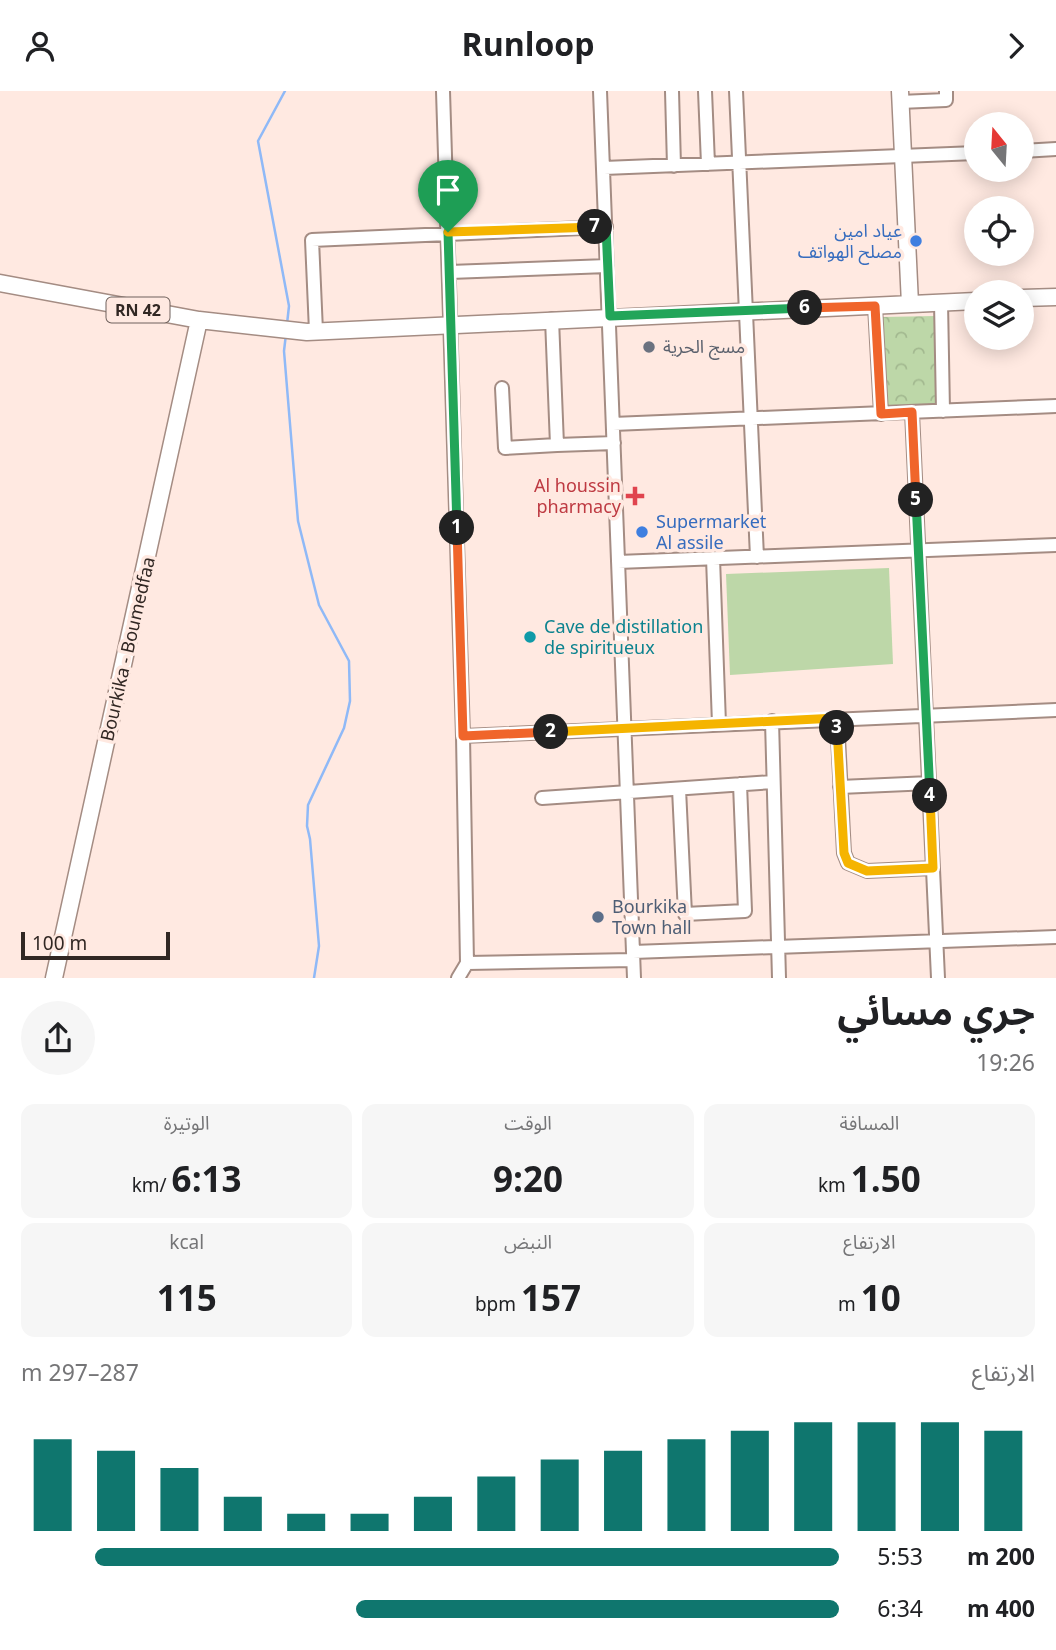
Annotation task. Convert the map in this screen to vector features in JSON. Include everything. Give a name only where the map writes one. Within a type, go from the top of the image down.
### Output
[{"type":"main road","points":[[900,96],[910,304]]},
{"type":"main road","name":"RN 42","points":[[0,283],[199,320],[277,330],[311,331],[964,301]]},
{"type":"main road","points":[[1034,298],[1056,297]]},
{"type":"main road","name":"Bourkika - Boumedfaa","points":[[54,978],[199,320]]},
{"type":"street","points":[[443,91],[452,325],[467,963],[458,978]]},
{"type":"street","points":[[600,91],[634,978]]},
{"type":"street","points":[[672,91],[674,166]]},
{"type":"street","points":[[705,91],[708,165]]},
{"type":"street","points":[[736,91],[757,557]]},
{"type":"street","points":[[900,96],[946,100],[946,91]]},
{"type":"street","points":[[1034,150],[1056,149]]},
{"type":"street","points":[[604,169],[964,154]]},
{"type":"street","points":[[311,331],[312,240],[606,227]]},
{"type":"street","points":[[450,272],[607,266]]},
{"type":"street","points":[[941,302],[943,411]]},
{"type":"street","points":[[875,306],[881,414]]},
{"type":"street","points":[[552,319],[557,445]]},
{"type":"street","points":[[502,388],[505,447],[614,443]]},
{"type":"street","points":[[613,424],[1056,406]]},
{"type":"street","points":[[912,412],[938,978]]},
{"type":"street","points":[[618,562],[1056,545]]},
{"type":"street","points":[[713,558],[719,724]]},
{"type":"street","points":[[463,736],[1056,710]]},
{"type":"street","points":[[837,718],[844,853],[848,863],[867,871],[933,868]]},
{"type":"street","points":[[772,721],[779,978]]},
{"type":"street","points":[[542,798],[773,782]]},
{"type":"street","points":[[841,787],[930,782]]},
{"type":"street","points":[[679,789],[685,913],[745,911],[740,784]]},
{"type":"street","points":[[467,963],[778,947],[1056,937]]},
{"type":"green space","points":[[935,316],[937,409],[884,411],[882,317]]},
{"type":"green space","points":[[889,568],[893,664],[730,675],[726,574]]},
{"type":"waterway","points":[[285,91],[258,141],[289,306],[287,324]]},
{"type":"waterway","points":[[286,334],[284,351],[298,521],[319,605],[349,661],[350,701],[344,728],[308,805],[307,826],[319,946],[314,978]]},
{"type":"place","name":"عياد امين مصلح الهواتف","points":[[916,241]]},
{"type":"place","name":"مسج الحرية","points":[[649,347]]},
{"type":"place","name":"Al houssin pharmacy","points":[[635,496]]},
{"type":"place","name":"Supermarket Al assile","points":[[642,532]]},
{"type":"place","name":"Cave de distillation de spiritueux","points":[[530,637]]},
{"type":"place","name":"Bourkika Town hall","points":[[598,917]]},
{"type":"route","points":[[606,227],[610,316],[875,306],[881,414],[912,412],[933,868],[867,871],[848,863],[844,853],[837,718],[463,736],[448,232],[606,227]]}]
